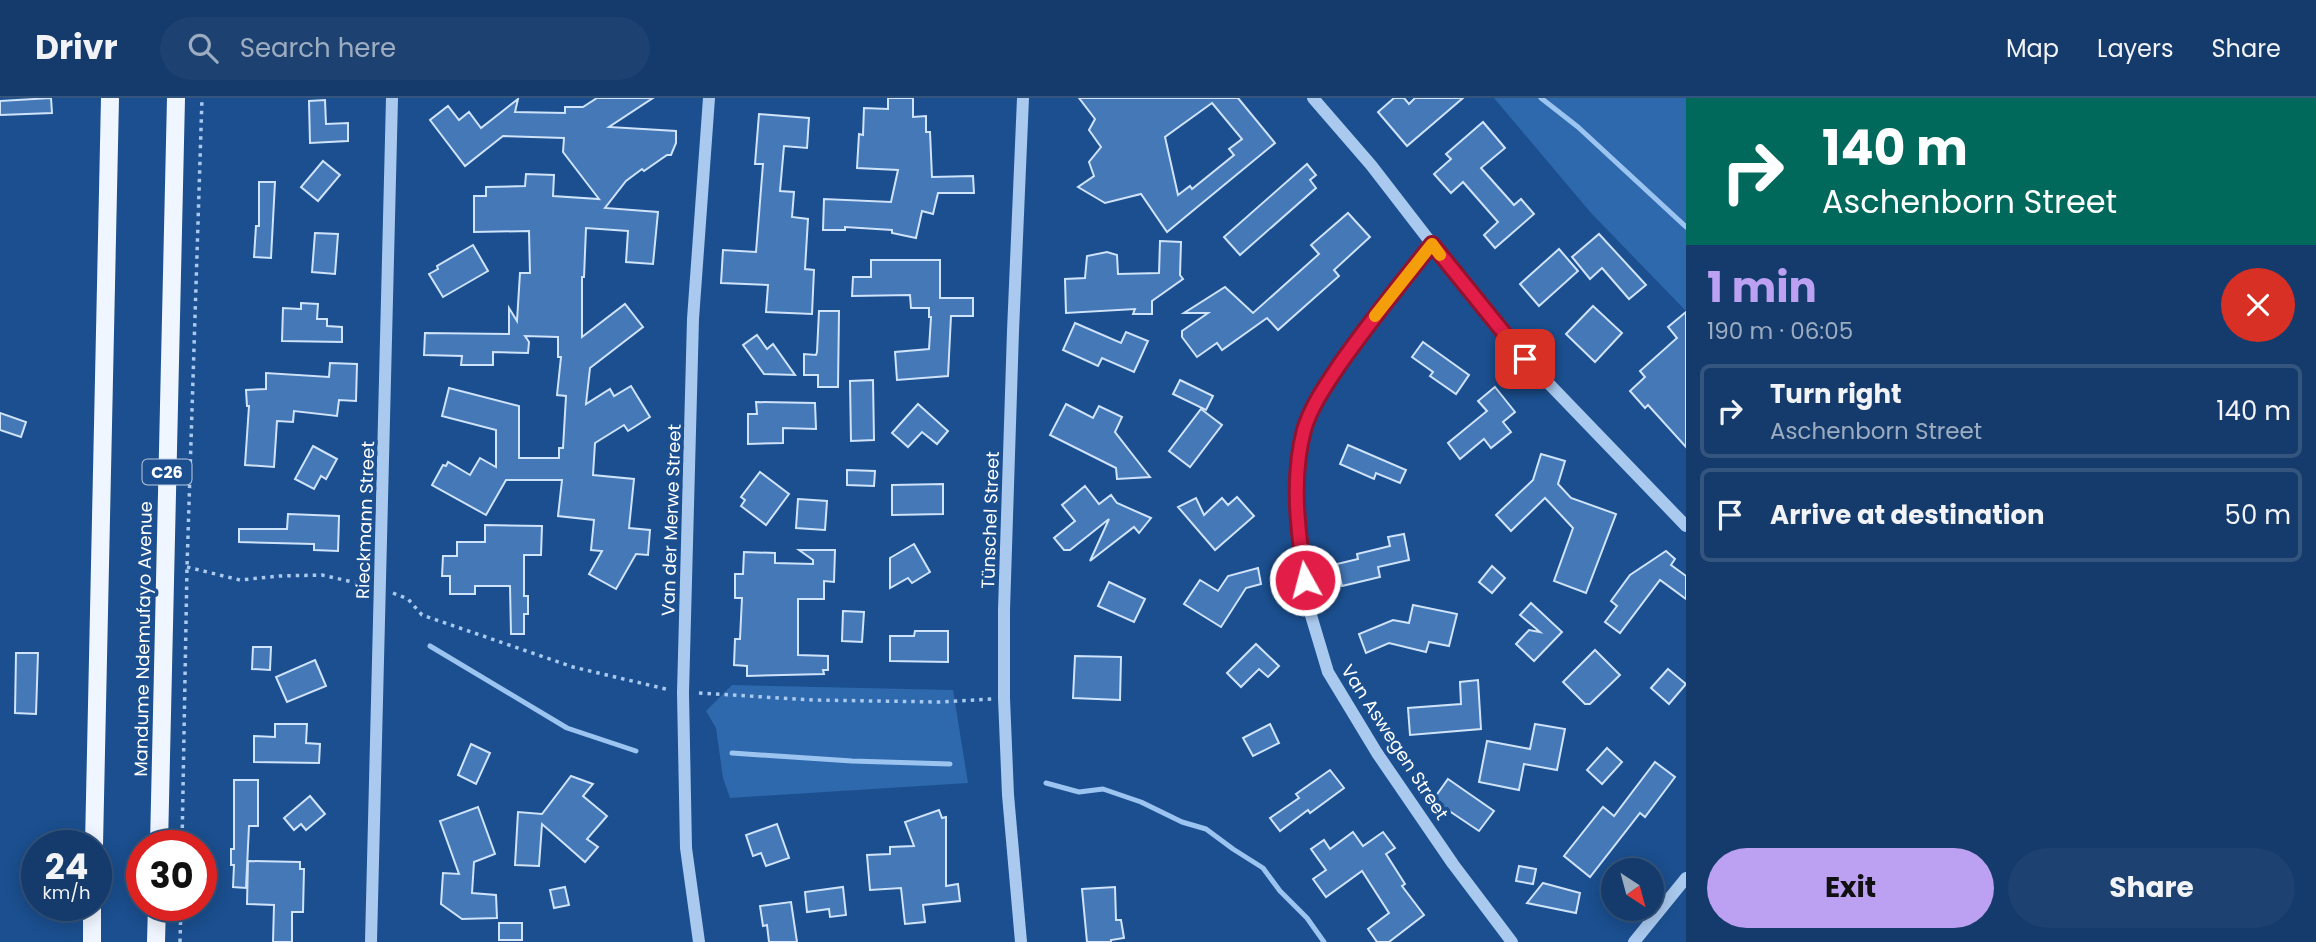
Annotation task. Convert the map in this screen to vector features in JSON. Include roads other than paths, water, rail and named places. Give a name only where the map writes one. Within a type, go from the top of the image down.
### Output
[{"type":"main road","points":[[94,830],[110,98]]},
{"type":"main road","name":"Mandume Ndemufayo Avenue","points":[[159,830],[176,98]]},
{"type":"main road","points":[[92,942],[93,921]]},
{"type":"main road","points":[[156,942],[157,921]]},
{"type":"street","name":"Rieckmann Street","points":[[371,942],[392,98]]},
{"type":"street","name":"Van der Merwe Street","points":[[699,942],[686,848],[683,693],[694,319],[709,98]]},
{"type":"street","name":"Tünschel Street","points":[[1021,942],[1009,809],[1004,698],[1004,610],[1023,98]]},
{"type":"street","points":[[1313,98],[1371,165],[1525,359],[1686,526]]},
{"type":"street","name":"Van Aswegen Street","points":[[1432,244],[1365,328],[1315,403],[1304,430],[1297,472],[1299,536],[1307,602],[1328,672],[1377,753],[1453,864],[1512,942]]},
{"type":"street","points":[[1634,942],[1686,878]]},
{"type":"waterway","points":[[1541,98],[1578,127],[1686,227]]},
{"type":"waterway","points":[[430,646],[567,728],[636,751]]},
{"type":"waterway","points":[[732,753],[950,764]]},
{"type":"waterway","points":[[1046,783],[1079,792],[1103,789],[1141,802],[1182,822],[1206,829],[1263,868],[1280,891],[1307,918],[1324,942]]}]
